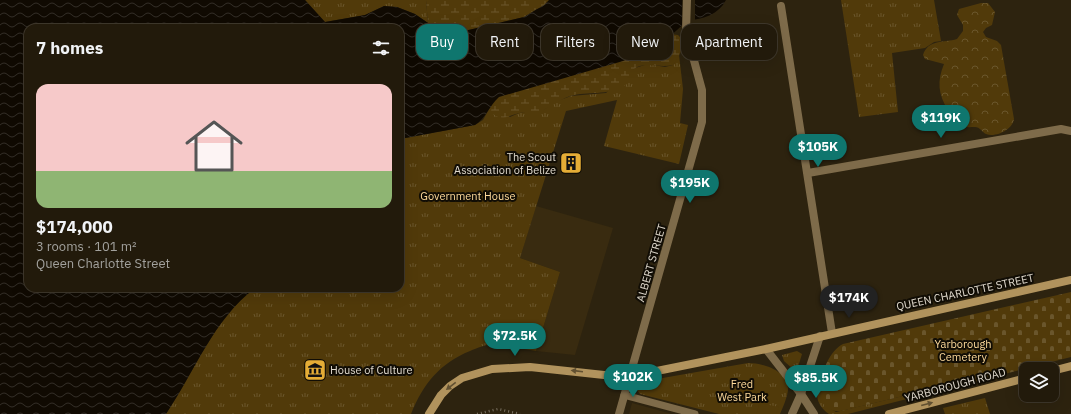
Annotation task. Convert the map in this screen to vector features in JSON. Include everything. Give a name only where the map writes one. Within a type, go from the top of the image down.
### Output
[{"type":"main road","name":"QUEEN CHARLOTTE STREET","points":[[429,414],[441,394],[450,386],[462,378],[492,369],[530,367],[630,376],[766,349],[1071,280]]},
{"type":"main road","points":[[1059,369],[1071,366]]},
{"type":"main road","name":"YARBOROUGH ROAD","points":[[889,414],[1019,380]]},
{"type":"street","name":"ALBERT STREET","points":[[618,414],[702,122],[702,90],[686,27],[687,0]]},
{"type":"street","points":[[781,6],[832,333]]},
{"type":"street","points":[[808,173],[1061,129],[1071,131]]},
{"type":"street","points":[[792,414],[801,394],[820,336]]},
{"type":"street","points":[[766,349],[801,394],[814,414]]},
{"type":"lane","points":[[624,395],[695,414]]},
{"type":"path","points":[[477,414],[498,409],[520,414]]},
{"type":"shaded area","points":[[536,206],[613,228],[575,355],[536,351],[560,272],[520,258]]},
{"type":"shaded area","points":[[632,403],[672,414],[629,414]]},
{"type":"green space","points":[[305,0],[426,0],[428,23],[415,14],[397,7],[384,6],[365,15],[325,22]]},
{"type":"green space","points":[[426,0],[594,0],[537,9],[524,17],[494,24],[476,24],[476,28],[468,30],[468,24],[428,23]]},
{"type":"green space","points":[[841,0],[934,0],[941,41],[934,42],[925,48],[892,53],[898,112],[859,117]]},
{"type":"green space","points":[[981,3],[988,3],[995,12],[992,25],[986,28],[983,32],[986,37],[997,41],[1001,45],[1014,119],[1011,126],[1003,132],[994,135],[986,134],[977,127],[966,127],[960,125],[948,110],[940,93],[940,76],[944,64],[925,59],[923,55],[929,46],[937,42],[957,39],[963,31],[963,25],[957,15],[959,9]]},
{"type":"green space","points":[[673,34],[678,35],[681,38],[680,55],[673,65],[646,65],[637,67],[634,69],[627,84],[618,89],[570,96],[541,111],[519,113],[501,118],[491,112],[492,105],[475,91],[581,60],[609,60],[609,52],[617,49],[617,60],[673,60]]},
{"type":"green space","name":"Government House","points":[[679,55],[683,89],[680,123],[688,125],[679,164],[604,146],[617,100],[566,111],[520,258],[560,272],[536,351],[491,344],[479,347],[459,356],[441,368],[427,384],[411,414],[166,414],[227,315],[250,292],[404,292],[404,138],[475,125],[483,120],[492,104],[510,117],[519,113],[545,109],[555,102],[571,96],[606,93],[635,68],[648,64],[665,67],[673,65]]},
{"type":"green space","name":"Yarborough Cemetery","points":[[1071,292],[1071,357],[1051,362],[1019,362],[1019,370],[950,388],[949,385],[841,411],[830,409],[823,403],[820,394],[823,371],[828,360],[835,350],[843,344]]},
{"type":"green space","points":[[797,351],[802,354],[798,367],[793,369],[784,361],[782,355]]},
{"type":"green space","name":"Fred West Park","points":[[754,363],[774,369],[784,378],[787,383],[788,390],[780,414],[719,414],[640,394],[637,390],[640,382]]},
{"type":"green space","points":[[822,374],[820,391],[827,405],[836,412],[949,385],[950,388],[848,414],[829,414],[820,405],[817,396],[818,385]]},
{"type":"green space","points":[[985,398],[990,414],[945,414],[943,408]]},
{"type":"green space","points":[[760,403],[779,407],[776,414],[756,414]]},
{"type":"water","points":[[0,0],[305,0],[325,22],[365,15],[384,6],[397,7],[415,14],[430,24],[416,24],[416,60],[468,60],[468,30],[476,28],[476,60],[533,60],[533,24],[494,24],[524,17],[544,5],[549,0],[726,0],[715,12],[699,19],[688,20],[684,24],[681,24],[681,26],[673,34],[673,24],[617,24],[617,60],[626,60],[499,97],[482,119],[475,125],[404,138],[404,24],[24,24],[24,292],[250,292],[227,315],[166,414],[0,414]]},
{"type":"pier","points":[[682,0],[695,0],[695,22],[682,24]]},
{"type":"place","name":"The Scout Association of Belize","points":[[571,163]]},
{"type":"place","name":"House of Culture","points":[[315,370]]}]
